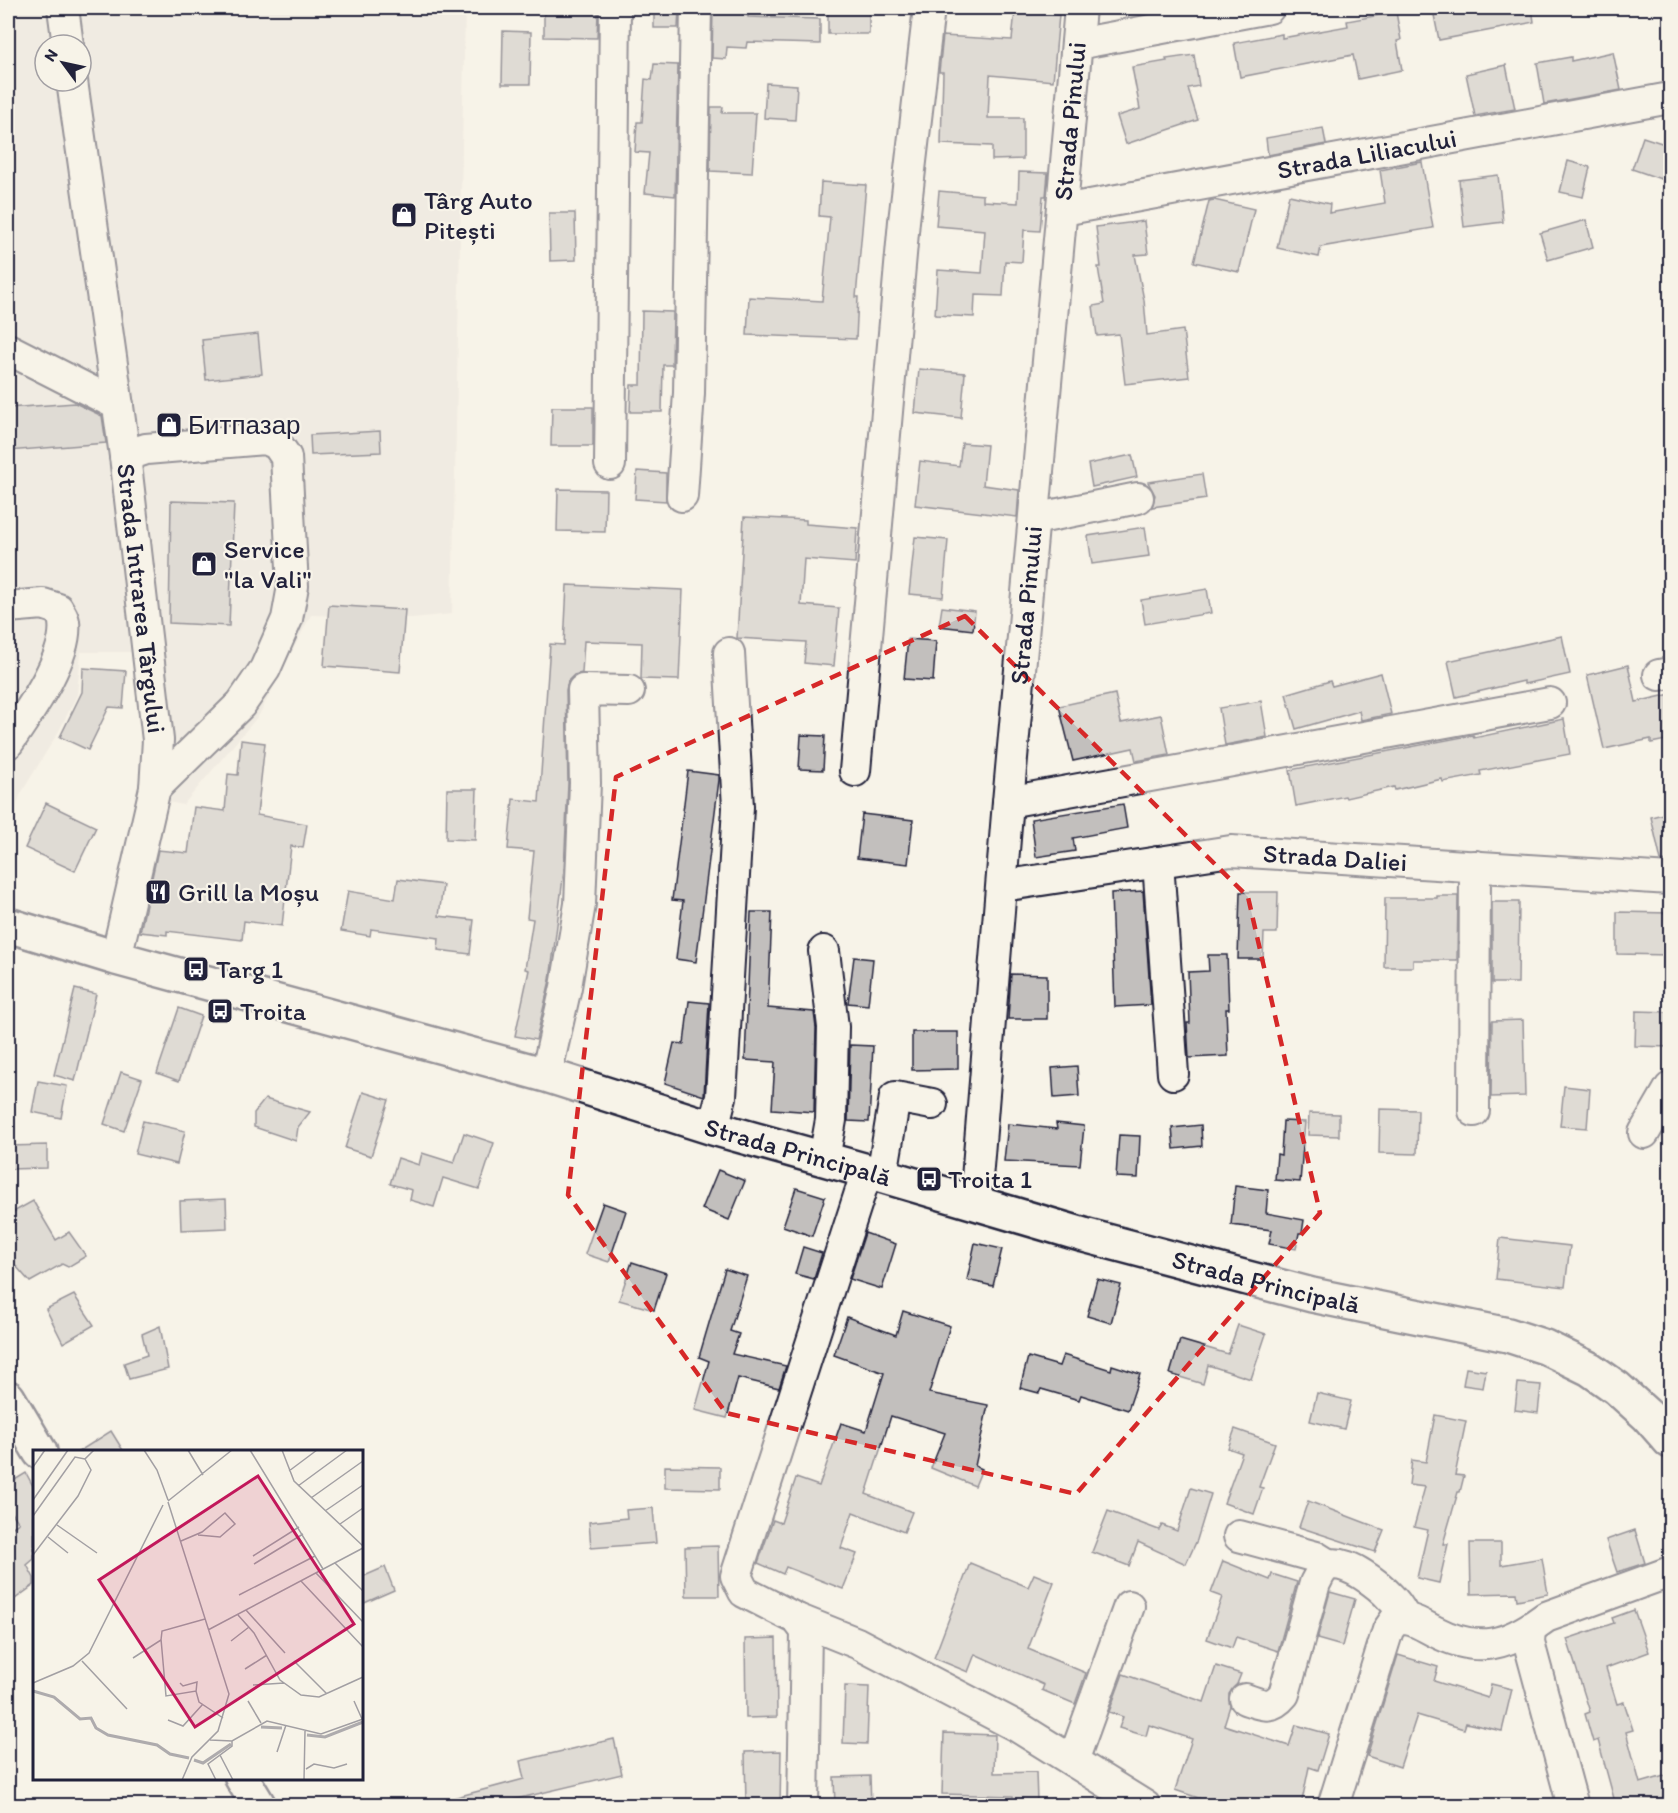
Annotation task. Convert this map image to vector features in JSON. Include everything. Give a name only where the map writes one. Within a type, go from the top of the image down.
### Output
[{"type":"main road","name":"Strada Principală","points":[[8,925],[116,958],[546,1075],[713,1128],[1084,1235],[1312,1295],[1487,1330],[1545,1347],[1590,1369],[1617,1388],[1648,1416],[1671,1442]]},
{"type":"main road","points":[[8,1398],[24,1438]]},
{"type":"main road","points":[[243,1780],[259,1806]]},
{"type":"street","points":[[63,8],[66,33]]},
{"type":"street","points":[[610,464],[615,8]]},
{"type":"street","points":[[682,496],[689,393],[696,8]]},
{"type":"street","points":[[855,771],[904,221],[929,8]]},
{"type":"street","name":"Strada Pinului","points":[[975,1203],[1008,802],[1080,8]]},
{"type":"street","points":[[1077,44],[1269,8]]},
{"type":"street","points":[[74,93],[125,456]]},
{"type":"street","name":"Strada Liliacului","points":[[1063,210],[1671,98]]},
{"type":"street","points":[[8,349],[118,405]]},
{"type":"street","name":"Strada Intrarea Târgului","points":[[116,958],[155,788],[158,740],[125,456],[146,449],[265,439],[277,444],[286,457],[293,586],[287,620],[266,669],[241,704],[155,788]]},
{"type":"street","points":[[1034,519],[1138,498]]},
{"type":"street","points":[[8,607],[43,604],[58,609],[64,621],[63,643],[40,696],[8,743]]},
{"type":"street","points":[[713,1128],[722,1086],[738,807],[729,652]]},
{"type":"street","points":[[546,1075],[566,987],[579,904],[585,783],[583,690],[629,691]]},
{"type":"street","points":[[1008,802],[1550,702]]},
{"type":"street","name":"Strada Daliei","points":[[1002,886],[1231,851],[1671,879]]},
{"type":"street","points":[[1158,862],[1173,1074]]},
{"type":"street","points":[[1474,1111],[1475,866]]},
{"type":"street","points":[[824,951],[833,1027],[831,1120],[824,1160]]},
{"type":"street","points":[[1644,1133],[1671,1088]]},
{"type":"street","points":[[932,1104],[895,1097],[874,1173],[736,1576],[744,1592],[797,1618],[857,1643],[1018,1727],[1145,1806]]},
{"type":"street","points":[[1239,1536],[1316,1557],[1329,1565],[1341,1565],[1355,1571],[1376,1584],[1394,1600],[1405,1618]]},
{"type":"street","points":[[1245,1699],[1265,1705],[1276,1703],[1284,1694],[1315,1583],[1322,1570],[1329,1565]]},
{"type":"street","points":[[1333,1806],[1388,1630],[1395,1620],[1405,1618],[1468,1645],[1498,1644],[1530,1629],[1546,1617],[1671,1572]]},
{"type":"street","points":[[1073,1761],[1130,1606]]},
{"type":"street","points":[[797,1618],[806,1631],[803,1806]]},
{"type":"street","points":[[1530,1629],[1529,1643],[1574,1806]]},
{"type":"highlighted area","points":[[965,616],[1248,897],[1320,1213],[1076,1494],[726,1413],[568,1195],[616,777]]},
{"type":"shaded area","name":"Битпазар","points":[[8,8],[465,8],[452,614],[412,618],[311,615],[259,715],[183,805],[139,796],[149,725],[138,652],[81,652],[77,695],[59,731],[20,795],[8,838]]},
{"type":"building","points":[[654,8],[679,8],[678,28],[654,28]]},
{"type":"building","points":[[713,8],[748,10],[748,17],[820,19],[820,44],[747,42],[746,48],[727,47],[726,59],[712,58]]},
{"type":"building","points":[[828,8],[869,8],[869,34],[828,34]]},
{"type":"building","points":[[1472,8],[1532,8],[1534,22],[1439,40],[1434,15]]},
{"type":"building","points":[[1015,11],[1059,15],[1053,81],[990,75],[988,118],[1023,118],[1023,159],[992,160],[992,146],[941,144],[943,72],[939,72],[943,36],[1012,40]]},
{"type":"building","points":[[544,12],[598,13],[597,38],[544,37]]},
{"type":"building","points":[[1396,12],[1401,40],[1397,41],[1402,70],[1358,79],[1353,55],[1240,77],[1234,43],[1282,34],[1282,38],[1348,26],[1347,21]]},
{"type":"building","points":[[503,31],[531,32],[530,84],[502,84]]},
{"type":"building","points":[[1613,52],[1621,90],[1544,104],[1537,63],[1571,57],[1571,61]]},
{"type":"building","points":[[1194,55],[1199,86],[1188,88],[1198,120],[1126,144],[1117,116],[1140,109],[1132,67]]},
{"type":"building","points":[[654,64],[678,65],[675,196],[645,193],[649,153],[635,152],[637,122],[642,122],[645,79],[652,80]]},
{"type":"building","points":[[1506,65],[1515,109],[1475,116],[1466,74]]},
{"type":"building","points":[[766,83],[797,85],[795,120],[764,118]]},
{"type":"building","points":[[711,107],[723,107],[722,113],[756,113],[752,173],[710,171]]},
{"type":"building","points":[[1323,128],[1326,144],[1268,155],[1266,138]]},
{"type":"building","points":[[1643,137],[1671,146],[1661,179],[1632,169]]},
{"type":"building","points":[[1568,161],[1590,167],[1583,197],[1560,192]]},
{"type":"building","points":[[1422,162],[1433,228],[1321,247],[1319,257],[1277,248],[1289,195],[1330,204],[1329,213],[1385,203],[1380,170]]},
{"type":"building","points":[[1019,172],[1048,173],[1046,196],[1043,196],[1040,231],[1024,230],[1022,262],[1005,261],[1003,296],[975,295],[974,317],[935,315],[938,270],[982,273],[985,230],[936,226],[939,191],[983,195],[983,201],[1018,203]]},
{"type":"building","points":[[1498,175],[1503,222],[1464,227],[1459,180]]},
{"type":"building","points":[[821,182],[866,185],[856,297],[858,297],[856,339],[747,335],[749,297],[822,301],[830,217],[819,216]]},
{"type":"building","points":[[1214,200],[1254,209],[1239,272],[1194,262],[1209,201]]},
{"type":"building","points":[[549,213],[575,213],[576,260],[550,261]]},
{"type":"building","points":[[1586,220],[1593,247],[1548,260],[1540,233]]},
{"type":"building","points":[[1144,221],[1148,254],[1135,255],[1144,300],[1147,335],[1183,330],[1189,377],[1125,384],[1119,334],[1097,336],[1093,306],[1104,304],[1098,267],[1101,267],[1096,227]]},
{"type":"building","points":[[642,311],[673,312],[672,365],[663,365],[662,412],[630,412],[631,385],[641,385]]},
{"type":"building","points":[[258,334],[262,374],[206,380],[202,340]]},
{"type":"building","points":[[919,369],[965,373],[961,418],[915,413]]},
{"type":"building","points":[[75,403],[102,416],[106,443],[8,451],[8,408]]},
{"type":"building","points":[[552,407],[593,407],[593,446],[551,446]]},
{"type":"building","points":[[380,431],[381,452],[311,455],[310,435]]},
{"type":"building","points":[[962,443],[987,445],[983,485],[1019,490],[1017,517],[915,505],[920,461],[959,466]]},
{"type":"building","points":[[1132,455],[1137,477],[1092,487],[1088,464]]},
{"type":"building","points":[[637,471],[666,473],[666,501],[635,499]]},
{"type":"building","points":[[1202,474],[1206,499],[1152,507],[1155,495],[1148,482]]},
{"type":"building","points":[[558,489],[606,490],[605,532],[557,531]]},
{"type":"building","points":[[171,501],[234,503],[229,626],[169,623]]},
{"type":"building","points":[[744,517],[806,520],[806,524],[857,528],[855,563],[804,559],[801,605],[839,608],[834,666],[804,663],[806,642],[737,638]]},
{"type":"building","points":[[1145,527],[1149,556],[1092,564],[1088,536]]},
{"type":"building","points":[[915,537],[948,540],[943,597],[909,594]]},
{"type":"building","points":[[567,585],[683,590],[679,680],[641,679],[642,643],[584,641],[582,673],[574,675],[568,681],[566,690],[568,783],[564,870],[550,980],[536,1040],[515,1036],[529,970],[525,969],[533,919],[527,918],[534,851],[508,849],[513,799],[539,802],[550,644],[564,645]]},
{"type":"building","points":[[1207,589],[1211,613],[1145,624],[1141,600]]},
{"type":"building","points":[[329,605],[405,610],[400,672],[324,666]]},
{"type":"building","points":[[942,607],[975,611],[973,630],[939,626]]},
{"type":"building","points":[[1562,636],[1570,674],[1524,684],[1524,681],[1456,697],[1448,661]]},
{"type":"building","points":[[908,639],[936,641],[933,681],[904,679]]},
{"type":"building","points":[[1628,665],[1636,702],[1671,694],[1671,739],[1651,743],[1651,739],[1604,749],[1587,675]]},
{"type":"building","points":[[83,668],[126,671],[123,708],[109,707],[88,750],[60,737],[82,692]]},
{"type":"building","points":[[1381,673],[1391,714],[1361,720],[1359,711],[1296,729],[1286,694],[1330,681],[1332,686]]},
{"type":"building","points":[[1115,694],[1121,723],[1161,715],[1169,755],[1136,761],[1133,748],[1073,761],[1059,706]]},
{"type":"building","points":[[1261,701],[1267,737],[1225,745],[1219,708]]},
{"type":"building","points":[[1564,719],[1570,754],[1480,771],[1481,775],[1443,782],[1442,779],[1395,790],[1394,787],[1296,806],[1290,770],[1473,735],[1474,738]]},
{"type":"building","points":[[801,735],[825,736],[823,770],[799,769]]},
{"type":"building","points":[[241,740],[265,743],[257,815],[307,824],[303,848],[291,846],[282,926],[244,921],[242,940],[167,931],[167,935],[140,932],[158,850],[188,853],[194,807],[225,811],[228,774],[238,775]]},
{"type":"building","points":[[688,771],[719,775],[696,962],[676,959],[683,901],[672,900]]},
{"type":"building","points":[[447,789],[477,789],[475,840],[446,839]]},
{"type":"building","points":[[46,803],[96,827],[75,871],[25,848]]},
{"type":"building","points":[[1123,804],[1127,828],[1073,838],[1075,851],[1036,857],[1031,819]]},
{"type":"building","points":[[1671,812],[1671,862],[1661,861],[1651,817]]},
{"type":"building","points":[[862,814],[913,820],[908,864],[857,858]]},
{"type":"building","points":[[398,879],[443,885],[439,916],[474,920],[470,954],[438,950],[439,938],[371,929],[370,936],[341,931],[348,891],[395,899]]},
{"type":"building","points":[[1143,891],[1151,1005],[1115,1007],[1111,893]]},
{"type":"building","points":[[1240,892],[1278,892],[1277,933],[1264,933],[1263,959],[1238,959]]},
{"type":"building","points":[[1437,896],[1458,896],[1457,960],[1413,960],[1413,967],[1384,967],[1385,898],[1437,898]]},
{"type":"building","points":[[1492,902],[1519,902],[1518,983],[1492,983]]},
{"type":"building","points":[[751,912],[772,912],[768,1008],[814,1012],[816,1028],[814,1112],[772,1109],[775,1062],[745,1060]]},
{"type":"building","points":[[1617,912],[1671,913],[1671,955],[1617,954]]},
{"type":"building","points":[[1208,955],[1227,955],[1228,1056],[1189,1058],[1188,972],[1209,971]]},
{"type":"building","points":[[854,957],[873,959],[868,1005],[848,1003]]},
{"type":"building","points":[[1011,974],[1047,975],[1047,1019],[1008,1019]]},
{"type":"building","points":[[75,989],[96,994],[75,1081],[54,1075]]},
{"type":"building","points":[[689,1001],[709,1003],[704,1096],[665,1083],[674,1043],[684,1044]]},
{"type":"building","points":[[179,1008],[201,1016],[179,1081],[157,1073]]},
{"type":"building","points":[[1636,1011],[1671,1012],[1671,1047],[1635,1046]]},
{"type":"building","points":[[1523,1020],[1525,1096],[1491,1097],[1492,1021]]},
{"type":"building","points":[[912,1032],[958,1032],[958,1069],[912,1070]]},
{"type":"building","points":[[850,1045],[873,1046],[869,1122],[848,1121]]},
{"type":"building","points":[[1077,1066],[1079,1096],[1054,1098],[1052,1068]]},
{"type":"building","points":[[121,1072],[142,1079],[124,1131],[104,1124]]},
{"type":"building","points":[[38,1081],[67,1086],[61,1118],[32,1112]]},
{"type":"building","points":[[1564,1086],[1590,1089],[1587,1128],[1560,1126]]},
{"type":"building","points":[[363,1092],[389,1100],[371,1156],[345,1148]]},
{"type":"building","points":[[265,1099],[310,1112],[298,1127],[296,1141],[254,1127],[254,1113]]},
{"type":"building","points":[[1380,1109],[1418,1110],[1417,1154],[1379,1153]]},
{"type":"building","points":[[1309,1113],[1339,1114],[1339,1136],[1308,1135]]},
{"type":"building","points":[[143,1121],[185,1131],[177,1164],[135,1154]]},
{"type":"building","points":[[1283,1121],[1305,1122],[1300,1182],[1275,1180],[1277,1154],[1281,1155]]},
{"type":"building","points":[[1056,1123],[1084,1126],[1080,1165],[1004,1161],[1008,1124],[1057,1129]]},
{"type":"building","points":[[1201,1125],[1202,1146],[1174,1149],[1172,1128]]},
{"type":"building","points":[[464,1133],[494,1143],[479,1189],[443,1178],[434,1207],[410,1200],[412,1190],[390,1184],[398,1158],[419,1165],[422,1153],[454,1163]]},
{"type":"building","points":[[1119,1135],[1140,1136],[1138,1178],[1116,1177]]},
{"type":"building","points":[[47,1145],[47,1168],[8,1169],[8,1146]]},
{"type":"building","points":[[718,1170],[745,1181],[729,1220],[702,1209]]},
{"type":"building","points":[[1235,1186],[1268,1190],[1266,1213],[1304,1220],[1296,1249],[1269,1244],[1272,1230],[1231,1225]]},
{"type":"building","points":[[796,1188],[825,1197],[812,1236],[783,1226]]},
{"type":"building","points":[[226,1199],[227,1228],[181,1230],[180,1201]]},
{"type":"building","points":[[33,1201],[56,1240],[69,1232],[86,1256],[68,1267],[62,1264],[30,1282],[8,1257],[8,1215]]},
{"type":"building","points":[[603,1203],[626,1211],[609,1262],[585,1254]]},
{"type":"building","points":[[865,1233],[896,1244],[882,1289],[850,1279]]},
{"type":"building","points":[[1500,1238],[1570,1246],[1565,1287],[1496,1279]]},
{"type":"building","points":[[975,1243],[1002,1249],[993,1286],[967,1280]]},
{"type":"building","points":[[803,1247],[822,1253],[814,1279],[795,1274]]},
{"type":"building","points":[[632,1262],[666,1273],[654,1310],[619,1300]]},
{"type":"building","points":[[725,1269],[747,1276],[730,1331],[739,1334],[732,1354],[786,1366],[779,1388],[738,1378],[727,1418],[695,1410],[709,1361],[699,1357]]},
{"type":"building","points":[[1097,1279],[1121,1285],[1111,1323],[1087,1316]]},
{"type":"building","points":[[74,1295],[94,1325],[63,1343],[46,1309]]},
{"type":"building","points":[[903,1311],[950,1326],[929,1393],[988,1405],[975,1466],[982,1469],[975,1486],[931,1468],[945,1433],[891,1416],[866,1494],[912,1512],[904,1532],[853,1512],[841,1548],[857,1554],[843,1589],[786,1567],[783,1574],[758,1563],[773,1520],[781,1523],[796,1478],[819,1486],[841,1423],[866,1431],[884,1373],[834,1355],[847,1317],[896,1335]]},
{"type":"building","points":[[1238,1325],[1266,1334],[1251,1379],[1208,1365],[1203,1384],[1170,1374],[1180,1340],[1228,1354]]},
{"type":"building","points":[[160,1326],[168,1369],[129,1379],[124,1363],[147,1355],[142,1334]]},
{"type":"building","points":[[1063,1355],[1111,1370],[1112,1365],[1140,1374],[1128,1410],[1081,1395],[1079,1400],[1041,1389],[1039,1393],[1020,1388],[1028,1357],[1059,1366]]},
{"type":"building","points":[[1466,1368],[1486,1371],[1483,1388],[1463,1385]]},
{"type":"building","points":[[1518,1383],[1541,1385],[1538,1413],[1515,1410]]},
{"type":"building","points":[[1317,1393],[1351,1401],[1344,1429],[1310,1421]]},
{"type":"building","points":[[1435,1415],[1466,1421],[1455,1475],[1464,1476],[1443,1544],[1448,1544],[1439,1583],[1417,1578],[1428,1530],[1414,1527],[1425,1487],[1409,1485],[1412,1460],[1426,1462]]},
{"type":"building","points":[[1235,1429],[1275,1443],[1259,1487],[1263,1488],[1254,1514],[1224,1503],[1242,1453],[1228,1448]]},
{"type":"building","points":[[111,1431],[123,1450],[81,1450]]},
{"type":"building","points":[[665,1466],[720,1467],[720,1489],[665,1488]]},
{"type":"building","points":[[26,1473],[33,1486],[33,1560],[27,1565],[33,1576],[33,1586],[8,1604],[8,1530],[19,1523],[8,1507],[8,1484]]},
{"type":"building","points":[[1191,1488],[1211,1494],[1197,1540],[1186,1564],[1138,1542],[1129,1566],[1092,1552],[1108,1511],[1159,1530],[1162,1525],[1177,1531]]},
{"type":"building","points":[[1308,1501],[1384,1530],[1375,1552],[1299,1527]]},
{"type":"building","points":[[653,1508],[656,1543],[591,1548],[589,1522],[627,1518],[626,1510]]},
{"type":"building","points":[[1635,1530],[1645,1563],[1617,1572],[1606,1540]]},
{"type":"building","points":[[1470,1543],[1501,1543],[1501,1565],[1542,1558],[1548,1594],[1517,1600],[1516,1593],[1471,1594]]},
{"type":"building","points":[[718,1546],[719,1596],[686,1596],[685,1547]]},
{"type":"building","points":[[1223,1561],[1270,1580],[1272,1574],[1297,1582],[1278,1651],[1236,1637],[1232,1648],[1207,1639],[1222,1597],[1211,1593]]},
{"type":"building","points":[[970,1563],[1028,1587],[1034,1574],[1054,1582],[1028,1649],[1086,1673],[1075,1704],[1042,1690],[1044,1685],[975,1654],[968,1672],[934,1658]]},
{"type":"building","points":[[385,1567],[394,1590],[363,1604],[363,1577]]},
{"type":"building","points":[[1330,1592],[1355,1599],[1342,1646],[1317,1639]]},
{"type":"building","points":[[1634,1610],[1649,1652],[1606,1668],[1617,1704],[1624,1702],[1633,1730],[1626,1732],[1640,1783],[1671,1774],[1671,1795],[1633,1806],[1616,1806],[1598,1740],[1593,1742],[1585,1714],[1590,1712],[1567,1639],[1614,1623],[1612,1618]]},
{"type":"building","points":[[776,1638],[777,1717],[746,1718],[745,1639]]},
{"type":"building","points":[[1398,1655],[1438,1667],[1434,1681],[1488,1698],[1491,1684],[1512,1689],[1502,1731],[1466,1723],[1464,1729],[1417,1715],[1400,1767],[1367,1756]]},
{"type":"building","points":[[1216,1666],[1241,1674],[1229,1694],[1230,1706],[1224,1725],[1289,1746],[1296,1725],[1329,1734],[1318,1770],[1309,1767],[1301,1806],[1222,1806],[1175,1790],[1192,1739],[1149,1725],[1146,1736],[1119,1728],[1123,1717],[1109,1712],[1123,1674],[1204,1702]]},
{"type":"building","points":[[845,1686],[869,1687],[867,1744],[843,1743]]},
{"type":"building","points":[[944,1733],[995,1735],[994,1773],[1036,1772],[1037,1802],[1013,1803],[1013,1796],[942,1794]]},
{"type":"building","points":[[614,1739],[622,1774],[503,1802],[504,1806],[446,1806],[445,1800],[524,1779],[520,1761]]},
{"type":"building","points":[[781,1751],[780,1806],[746,1806],[745,1752]]},
{"type":"building","points":[[870,1776],[871,1806],[835,1806],[834,1777]]},
{"type":"place","name":"Târg Auto Pitești","points":[[404,215]]},
{"type":"place","name":"Битпазар","points":[[169,425]]},
{"type":"place","name":"Service \"la Vali\"","points":[[204,564]]},
{"type":"place","name":"Grill la Moșu","points":[[158,892]]},
{"type":"place","name":"Targ 1","points":[[196,969]]},
{"type":"place","name":"Troita","points":[[220,1011]]},
{"type":"place","name":"Troita 1","points":[[929,1179]]}]
